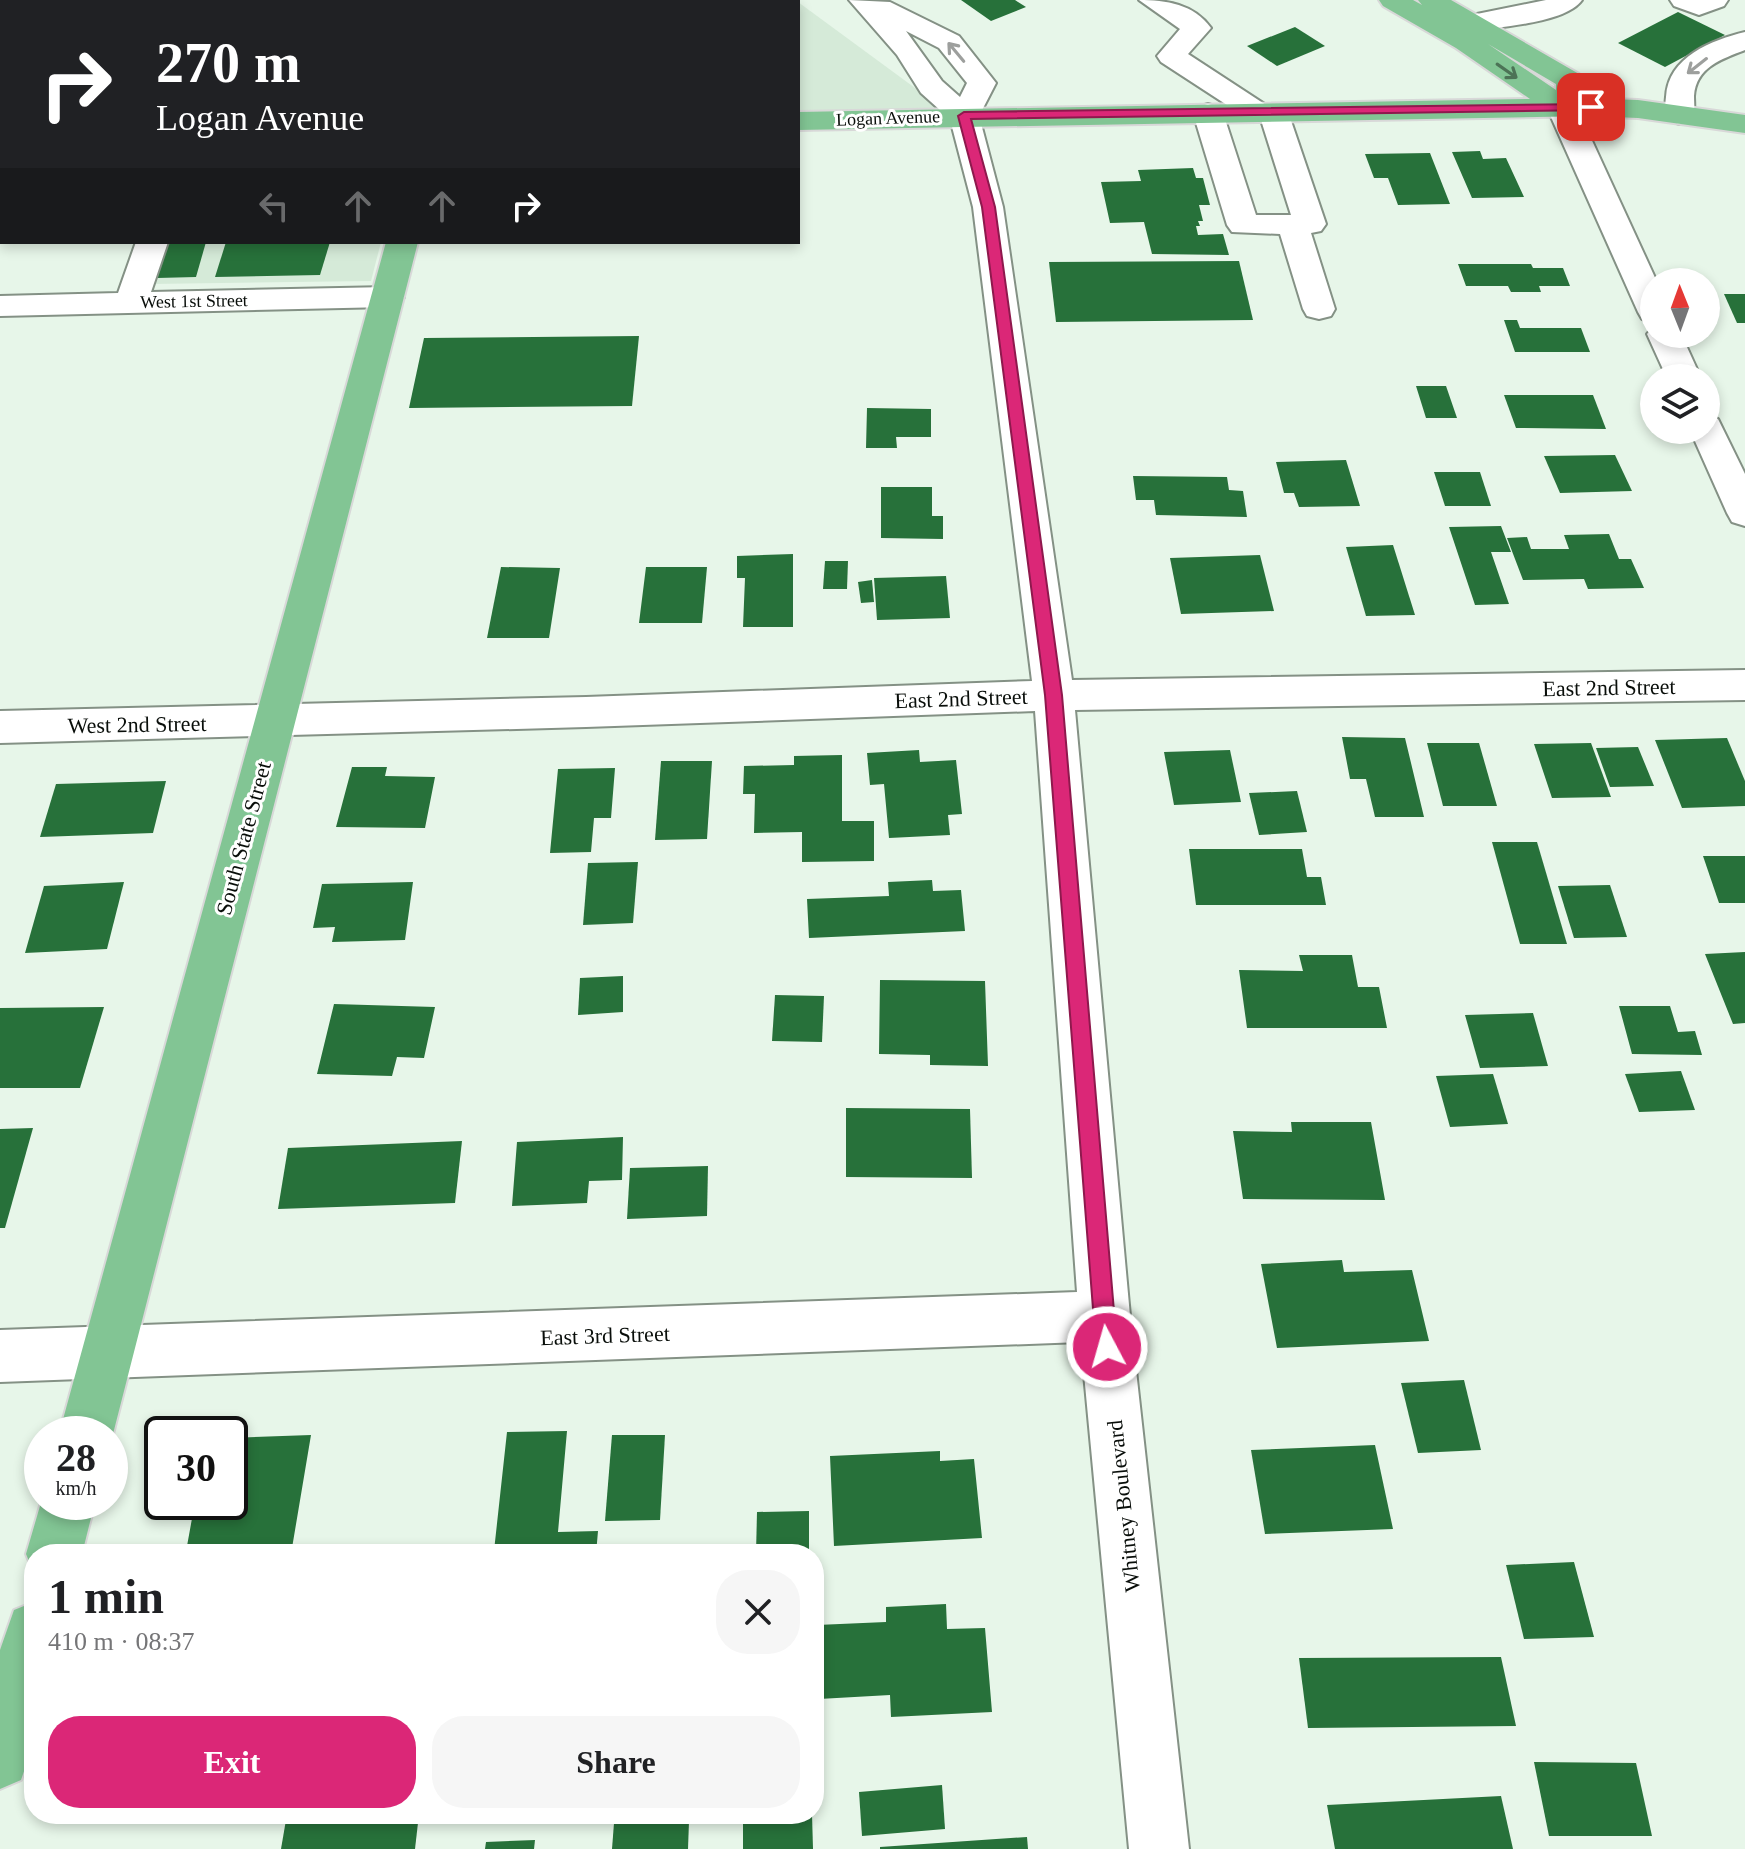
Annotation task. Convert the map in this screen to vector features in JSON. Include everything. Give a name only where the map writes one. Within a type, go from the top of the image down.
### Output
[{"type":"main road","points":[[1393,0],[1466,42],[1562,108],[1571,88],[1569,80],[1432,0]]},
{"type":"main road","name":"Logan Avenue","points":[[800,121],[1562,108],[1638,109],[1745,124]]},
{"type":"main road","name":"South State Street","points":[[91,1416],[401,244]]},
{"type":"main road","points":[[57,1544],[63,1520]]},
{"type":"main road","points":[[0,1759],[24,1668]]},
{"type":"street","points":[[863,0],[949,42],[982,83],[964,116],[931,87],[908,51],[863,0]]},
{"type":"street","points":[[1153,0],[1197,28],[1171,56],[1265,112],[1310,224],[1243,225],[1208,113]]},
{"type":"street","points":[[1472,23],[1547,10],[1568,0]]},
{"type":"street","points":[[1684,0],[1699,7],[1714,0]]},
{"type":"street","points":[[1680,115],[1685,75],[1703,60],[1745,40]]},
{"type":"street","points":[[1562,108],[1640,281]]},
{"type":"street","name":"Whitney Boulevard","points":[[964,116],[988,207],[1054,695],[1104,1316],[1159,1849]]},
{"type":"street","points":[[1293,225],[1319,309]]},
{"type":"street","points":[[131,302],[151,244]]},
{"type":"street","name":"West 1st Street","points":[[0,306],[388,297]]},
{"type":"street","points":[[1714,444],[1745,513]]},
{"type":"street","name":"East 2nd Street","points":[[273,721],[1054,695],[1745,685]]},
{"type":"street","name":"West 2nd Street","points":[[0,727],[273,721]]},
{"type":"street","name":"East 3rd Street","points":[[0,1356],[1104,1316]]},
{"type":"shaded area","points":[[800,3],[945,110],[800,112]]},
{"type":"shaded area","points":[[163,244],[380,244],[371,281],[151,284]]},
{"type":"building","points":[[961,0],[1015,0],[1026,7],[991,21]]},
{"type":"building","points":[[1678,12],[1725,35],[1665,67],[1618,43]]},
{"type":"building","points":[[1295,27],[1325,46],[1277,66],[1247,46]]},
{"type":"building","points":[[1480,151],[1483,159],[1506,158],[1524,197],[1472,198],[1452,152]]},
{"type":"building","points":[[1430,153],[1450,204],[1398,205],[1388,178],[1374,178],[1365,154]]},
{"type":"building","points":[[1193,168],[1196,178],[1203,178],[1210,205],[1199,205],[1203,221],[1198,221],[1200,226],[1196,226],[1198,235],[1223,234],[1229,255],[1152,254],[1144,222],[1110,223],[1101,182],[1141,181],[1138,170]]},
{"type":"building","points":[[167,244],[205,244],[196,277],[157,278]]},
{"type":"building","points":[[225,244],[329,244],[320,275],[215,277]]},
{"type":"building","points":[[1239,261],[1253,320],[1056,322],[1049,262]]},
{"type":"building","points":[[1458,264],[1531,264],[1533,268],[1563,268],[1570,286],[1539,286],[1541,292],[1511,292],[1508,286],[1466,286]]},
{"type":"building","points":[[1724,294],[1745,294],[1745,323],[1737,323]]},
{"type":"building","points":[[1504,320],[1517,320],[1520,328],[1581,328],[1590,352],[1515,352]]},
{"type":"building","points":[[639,336],[632,406],[409,408],[424,338]]},
{"type":"building","points":[[1416,386],[1446,386],[1457,418],[1426,418]]},
{"type":"building","points":[[1504,395],[1593,395],[1606,429],[1516,428]]},
{"type":"building","points":[[867,408],[931,409],[931,437],[896,437],[897,448],[866,448]]},
{"type":"building","points":[[1615,455],[1632,491],[1560,493],[1544,456]]},
{"type":"building","points":[[1346,460],[1360,506],[1299,507],[1294,493],[1284,493],[1276,462]]},
{"type":"building","points":[[1434,472],[1480,472],[1491,506],[1445,506]]},
{"type":"building","points":[[1133,476],[1227,477],[1229,490],[1243,491],[1247,517],[1156,515],[1154,500],[1136,500]]},
{"type":"building","points":[[881,487],[932,487],[932,516],[943,516],[943,539],[881,538]]},
{"type":"building","points":[[1501,526],[1511,552],[1491,552],[1509,604],[1475,605],[1449,527]]},
{"type":"building","points":[[1609,534],[1619,559],[1631,559],[1644,588],[1588,589],[1584,579],[1523,580],[1507,538],[1527,537],[1531,549],[1569,549],[1564,535]]},
{"type":"building","points":[[1393,545],[1415,615],[1366,616],[1346,547]]},
{"type":"building","points":[[793,554],[793,627],[743,627],[745,578],[737,578],[737,556]]},
{"type":"building","points":[[1260,555],[1274,611],[1181,614],[1170,558]]},
{"type":"building","points":[[825,561],[848,561],[847,589],[823,589]]},
{"type":"building","points":[[501,567],[560,568],[549,638],[487,638]]},
{"type":"building","points":[[646,567],[707,567],[702,623],[639,623]]},
{"type":"building","points":[[946,576],[950,618],[877,620],[874,578]]},
{"type":"building","points":[[872,580],[874,602],[861,603],[858,582]]},
{"type":"building","points":[[1342,737],[1405,738],[1424,817],[1375,817],[1366,779],[1350,779]]},
{"type":"building","points":[[1727,738],[1745,781],[1745,806],[1682,808],[1655,740]]},
{"type":"building","points":[[1427,743],[1479,743],[1497,806],[1443,806]]},
{"type":"building","points":[[1591,743],[1611,797],[1552,798],[1534,744]]},
{"type":"building","points":[[1638,747],[1654,786],[1610,787],[1596,748]]},
{"type":"building","points":[[919,750],[920,762],[956,760],[962,814],[948,815],[950,835],[889,838],[884,784],[870,785],[867,753]]},
{"type":"building","points":[[1230,750],[1241,802],[1174,805],[1164,752]]},
{"type":"building","points":[[842,755],[842,821],[874,821],[874,861],[802,862],[802,832],[754,833],[755,794],[743,794],[744,766],[794,765],[794,756]]},
{"type":"building","points":[[661,761],[712,761],[707,839],[655,840]]},
{"type":"building","points":[[352,767],[387,767],[385,776],[435,777],[425,828],[336,827]]},
{"type":"building","points":[[615,768],[611,818],[594,818],[591,852],[550,853],[558,769]]},
{"type":"building","points":[[166,781],[153,833],[40,837],[56,784]]},
{"type":"building","points":[[1297,791],[1307,832],[1259,835],[1249,793]]},
{"type":"building","points":[[1492,842],[1537,842],[1567,944],[1520,944]]},
{"type":"building","points":[[1189,849],[1302,849],[1307,877],[1321,877],[1326,905],[1196,905]]},
{"type":"building","points":[[1703,856],[1745,856],[1745,903],[1719,903]]},
{"type":"building","points":[[638,862],[633,923],[583,925],[588,863]]},
{"type":"building","points":[[932,880],[933,891],[961,890],[965,931],[809,938],[807,899],[889,896],[888,882]]},
{"type":"building","points":[[124,882],[107,949],[25,953],[44,886]]},
{"type":"building","points":[[413,882],[405,940],[332,942],[335,927],[313,928],[322,884]]},
{"type":"building","points":[[1610,885],[1627,937],[1574,938],[1558,886]]},
{"type":"building","points":[[1745,952],[1745,1023],[1733,1024],[1705,954]]},
{"type":"building","points":[[1299,955],[1352,955],[1358,987],[1379,987],[1387,1028],[1247,1028],[1239,970],[1303,971]]},
{"type":"building","points":[[623,976],[623,1012],[578,1015],[580,978]]},
{"type":"building","points":[[880,980],[985,981],[988,1066],[930,1065],[930,1055],[879,1054]]},
{"type":"building","points":[[775,995],[824,996],[822,1042],[772,1041]]},
{"type":"building","points":[[334,1004],[435,1007],[424,1058],[397,1057],[392,1076],[317,1074]]},
{"type":"building","points":[[1619,1006],[1670,1006],[1678,1032],[1695,1031],[1702,1055],[1632,1054]]},
{"type":"building","points":[[104,1007],[80,1088],[0,1088],[0,1008]]},
{"type":"building","points":[[1533,1013],[1548,1066],[1480,1068],[1465,1015]]},
{"type":"building","points":[[1681,1071],[1695,1110],[1639,1112],[1625,1074]]},
{"type":"building","points":[[1493,1074],[1508,1124],[1450,1127],[1436,1076]]},
{"type":"building","points":[[846,1108],[970,1109],[972,1178],[846,1177]]},
{"type":"building","points":[[1291,1122],[1371,1122],[1385,1200],[1243,1199],[1233,1131],[1292,1132]]},
{"type":"building","points":[[33,1128],[5,1228],[0,1228],[0,1129]]},
{"type":"building","points":[[623,1137],[622,1180],[589,1181],[587,1203],[512,1206],[517,1142]]},
{"type":"building","points":[[462,1141],[455,1203],[278,1209],[288,1148]]},
{"type":"building","points":[[708,1166],[707,1216],[627,1219],[630,1168]]},
{"type":"building","points":[[1342,1260],[1344,1272],[1412,1270],[1429,1341],[1277,1348],[1261,1264]]},
{"type":"building","points":[[1464,1380],[1481,1450],[1418,1453],[1401,1383]]},
{"type":"building","points":[[567,1431],[558,1532],[598,1531],[597,1544],[495,1544],[507,1432]]},
{"type":"building","points":[[311,1435],[293,1544],[187,1544],[192,1520],[248,1520],[248,1437]]},
{"type":"building","points":[[612,1435],[665,1435],[660,1520],[605,1521]]},
{"type":"building","points":[[1375,1445],[1393,1529],[1265,1534],[1251,1450]]},
{"type":"building","points":[[940,1451],[940,1461],[974,1459],[982,1538],[834,1546],[830,1456]]},
{"type":"building","points":[[809,1511],[809,1544],[756,1544],[757,1512]]},
{"type":"building","points":[[1574,1562],[1594,1637],[1524,1639],[1506,1565]]},
{"type":"building","points":[[946,1604],[947,1629],[985,1628],[992,1712],[891,1717],[890,1695],[824,1699],[824,1625],[886,1622],[886,1607]]},
{"type":"building","points":[[1501,1657],[1516,1726],[1308,1728],[1299,1658]]},
{"type":"building","points":[[1534,1762],[1636,1763],[1652,1836],[1549,1836]]},
{"type":"building","points":[[942,1785],[945,1829],[862,1836],[859,1792]]},
{"type":"building","points":[[1501,1796],[1513,1849],[1335,1849],[1327,1805]]},
{"type":"building","points":[[285,1824],[418,1824],[415,1849],[281,1849]]},
{"type":"building","points":[[614,1824],[689,1824],[688,1849],[612,1849]]},
{"type":"building","points":[[743,1824],[812,1824],[813,1849],[743,1849]]},
{"type":"building","points":[[1027,1837],[1028,1849],[880,1849],[880,1847]]},
{"type":"building","points":[[535,1840],[534,1849],[485,1849],[486,1842]]},
{"type":"route","points":[[1107,1347],[1054,695],[988,207],[964,116],[1591,107]]}]
